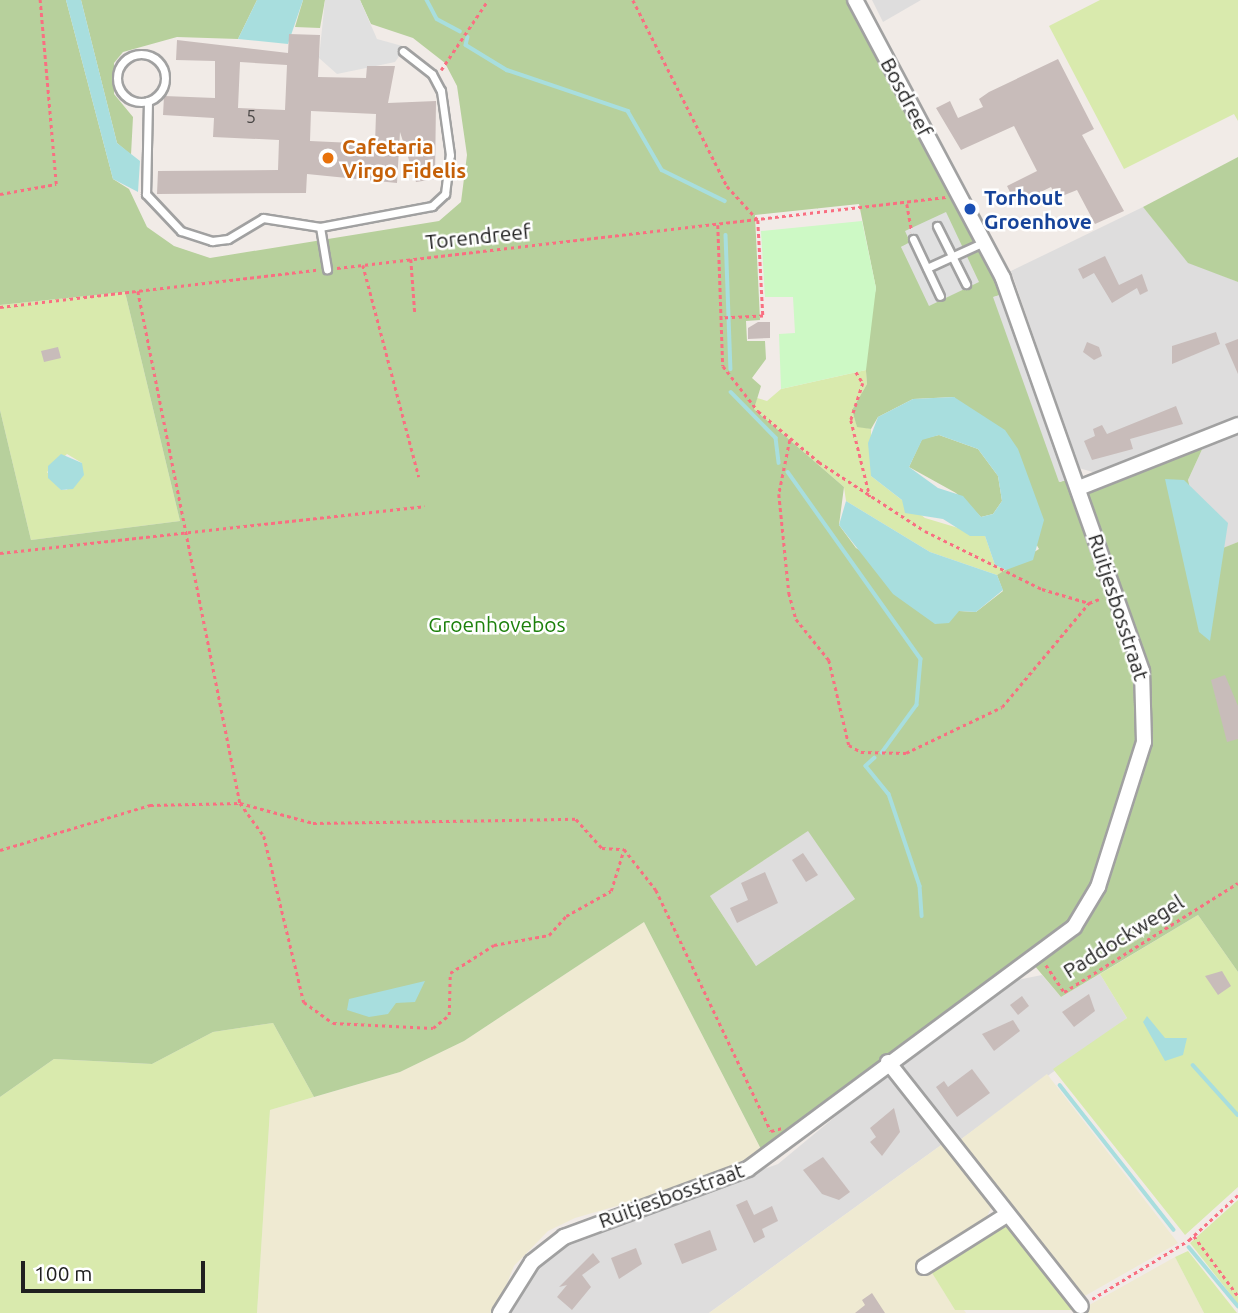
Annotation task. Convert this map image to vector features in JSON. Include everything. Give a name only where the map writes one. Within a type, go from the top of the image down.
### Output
[{"type":"street","name":"Bosdreef","points":[[855,0],[959,195]]},
{"type":"street","name":"Ruitjesbosstraat","points":[[500,1313],[532,1262],[564,1237],[708,1187],[788,1142],[888,1062],[1074,927],[1098,887],[1144,742],[1147,692],[1116,593],[1003,278],[959,195]]},
{"type":"street","points":[[1079,488],[1238,425]]},
{"type":"street","points":[[888,1062],[1080,1306]]},
{"type":"street","points":[[923,1267],[1008,1214]]},
{"type":"lane","points":[[148,102],[128,98],[117,79],[119,66],[138,54],[158,60],[166,77],[148,102],[146,194],[170,223],[212,241],[228,239],[263,218],[320,228],[432,206],[445,194],[450,155],[441,91],[432,74],[403,51]]},
{"type":"lane","points":[[937,226],[965,284]]},
{"type":"lane","points":[[320,228],[327,269]]},
{"type":"lane","points":[[913,239],[940,296]]},
{"type":"lane","points":[[927,268],[984,242]]},
{"type":"path","points":[[0,194],[57,184],[41,68],[40,0]]},
{"type":"path","points":[[432,74],[442,69],[488,0]]},
{"type":"path","points":[[640,0],[634,2],[727,186],[758,220],[763,316],[721,318]]},
{"type":"path","name":"Torendreef","points":[[0,307],[907,204],[959,195]]},
{"type":"path","points":[[907,204],[913,239]]},
{"type":"path","points":[[718,225],[723,366],[740,392],[790,440],[870,497],[1009,574],[1089,603]]},
{"type":"path","points":[[411,259],[415,313]]},
{"type":"path","points":[[363,265],[419,477]]},
{"type":"path","points":[[138,291],[190,531],[240,803],[264,836],[304,1002],[333,1023],[433,1028],[449,1015],[450,972],[494,945],[550,935],[566,916],[611,891],[624,849]]},
{"type":"path","points":[[856,372],[863,383],[850,420],[870,497]]},
{"type":"path","points":[[790,440],[779,494],[789,593],[796,619],[829,660],[849,745],[861,752],[894,756],[919,749],[1002,707],[1089,603],[1116,593]]},
{"type":"path","points":[[0,553],[424,506]]},
{"type":"path","points":[[0,850],[150,805],[240,803],[313,823],[576,819],[602,848],[624,849],[656,890],[771,1131],[781,1127],[788,1142]]},
{"type":"path","name":"Paddockwegel","points":[[1038,955],[1064,992],[1238,883]]},
{"type":"path","points":[[1080,1306],[1194,1236],[1238,1195]]},
{"type":"path","points":[[1194,1236],[1238,1296]]},
{"type":"shaded area","points":[[325,0],[360,0],[377,39],[406,47],[395,62],[337,74],[319,58]]},
{"type":"shaded area","points":[[872,0],[921,0],[883,22]]},
{"type":"shaded area","points":[[1143,207],[1188,262],[1238,282],[1238,542],[1224,548],[1198,521],[1188,480],[1205,443],[1197,433],[1096,473],[1079,468],[1011,271]]},
{"type":"shaded area","points":[[946,212],[979,282],[929,306],[901,247],[910,242],[905,231]]},
{"type":"shaded area","points":[[1003,294],[1069,479],[1059,482],[993,297]]},
{"type":"shaded area","points":[[809,830],[855,899],[756,966],[710,896]]},
{"type":"shaded area","points":[[644,922],[763,1153],[710,1179],[575,1218],[548,1231],[514,1266],[495,1313],[257,1313],[270,1110],[400,1072],[464,1041]]},
{"type":"shaded area","points":[[1100,974],[1127,1018],[960,1140],[899,1068],[1017,980],[1042,975],[1061,997]]},
{"type":"shaded area","points":[[888,1073],[944,1143],[709,1313],[508,1313],[530,1273],[568,1241],[778,1164]]},
{"type":"shaded area","points":[[1047,1074],[1178,1243],[1083,1297],[960,1140]]},
{"type":"shaded area","points":[[944,1143],[994,1201],[985,1221],[922,1256],[955,1310],[962,1307],[966,1313],[709,1313]]},
{"type":"shaded area","points":[[1175,1257],[1204,1313],[1075,1313]]},
{"type":"green space","name":"Groenhovebos","points":[[0,0],[66,0],[113,179],[129,189],[147,227],[174,246],[210,258],[439,221],[461,202],[467,155],[457,86],[445,63],[413,38],[371,24],[360,0],[849,0],[998,281],[1003,294],[994,297],[1060,482],[1069,479],[1075,494],[1205,443],[1188,480],[1198,521],[1223,548],[1238,542],[1238,972],[1198,915],[1061,997],[1034,965],[763,1153],[644,922],[464,1041],[400,1072],[314,1097],[273,1023],[213,1032],[152,1064],[54,1059],[0,1097],[0,410],[31,540],[180,521],[125,292],[0,305]],"holes":[[[859,204],[876,288],[864,346],[867,384],[852,410],[857,427],[871,429],[878,417],[913,399],[954,397],[1039,549],[997,575],[1003,591],[976,612],[959,611],[856,548],[839,525],[844,487],[754,409],[761,386],[752,378],[766,359],[765,341],[747,341],[746,321],[760,320],[755,215]],[[906,231],[979,282],[901,247],[911,243]],[[808,831],[855,899],[756,966],[710,896]]]},
{"type":"green space","points":[[81,0],[257,0],[238,39],[177,37],[123,52],[114,63],[114,94],[133,117],[131,155],[117,143]]},
{"type":"green space","points":[[303,0],[325,0],[320,28],[295,27]]},
{"type":"green space","points":[[1100,0],[1238,0],[1238,121],[1234,114],[1124,169],[1049,26]]},
{"type":"green space","points":[[1238,157],[1238,282],[1188,263],[1143,207]]},
{"type":"green space","points":[[862,221],[876,288],[866,370],[781,389],[779,334],[795,333],[793,297],[765,297],[761,231]]},
{"type":"green space","points":[[125,292],[180,521],[31,540],[0,410],[0,305]],"holes":[[[67,454],[82,463],[67,490],[61,490],[47,472]]]},
{"type":"green space","points":[[866,370],[867,384],[852,410],[857,426],[871,429],[871,476],[925,518],[985,536],[995,565],[1006,570],[997,575],[930,552],[846,501],[844,487],[754,409],[757,398],[767,401],[781,389]]},
{"type":"green space","points":[[939,435],[978,449],[998,476],[1002,501],[993,514],[981,517],[956,493],[909,467],[922,439]]},
{"type":"green space","points":[[1198,915],[1238,972],[1238,1187],[1185,1235],[1053,1069],[1127,1018],[1100,974]]},
{"type":"green space","points":[[273,1023],[314,1097],[270,1110],[257,1313],[0,1313],[0,1097],[54,1059],[152,1064],[213,1032]]},
{"type":"green space","points":[[1238,1200],[1238,1304],[1190,1243]]},
{"type":"green space","points":[[1009,1219],[1080,1310],[955,1310],[929,1268]]},
{"type":"green space","points":[[1188,1251],[1237,1313],[1204,1313],[1175,1257]]},
{"type":"water","points":[[66,0],[81,0],[117,143],[140,161],[138,192],[113,179]]},
{"type":"water","points":[[257,0],[303,0],[288,44],[238,39]]},
{"type":"water","points":[[954,397],[1005,430],[1018,449],[1044,520],[1033,560],[1006,570],[995,565],[985,536],[970,536],[943,519],[905,513],[902,500],[871,476],[868,443],[878,417],[913,399]],"holes":[[[939,435],[978,449],[998,476],[1002,501],[993,514],[981,517],[963,496],[938,488],[909,467],[922,440]]]},
{"type":"water","points":[[61,454],[82,463],[84,475],[73,489],[61,490],[48,478],[48,466]]},
{"type":"water","points":[[1165,479],[1184,480],[1228,523],[1210,641],[1199,632]]},
{"type":"water","points":[[846,501],[930,552],[997,575],[1003,590],[976,612],[959,611],[949,623],[935,624],[893,594],[839,525]]},
{"type":"water","points":[[425,981],[415,1002],[396,1003],[388,1014],[369,1017],[347,1010],[349,999]]},
{"type":"water","points":[[1147,1016],[1165,1038],[1187,1038],[1183,1055],[1165,1061],[1143,1022]]},
{"type":"building","points":[[289,34],[320,35],[318,77],[366,78],[367,66],[395,66],[388,103],[436,101],[435,179],[416,182],[400,132],[397,183],[307,174],[306,193],[157,194],[158,171],[278,170],[279,140],[213,137],[214,118],[163,115],[164,96],[215,98],[215,61],[176,60],[177,40],[288,53]],"holes":[[[240,62],[287,65],[285,110],[238,108]],[[311,111],[376,114],[375,144],[310,141]]]},
{"type":"building","points":[[1058,59],[1094,129],[1082,135],[1124,211],[1095,224],[1077,190],[1057,198],[1051,187],[1020,202],[1013,198],[1007,186],[1037,171],[1014,126],[961,150],[936,108],[950,101],[958,118],[983,107],[979,99],[989,92]]},
{"type":"building","points":[[1105,256],[1119,285],[1142,274],[1148,291],[1140,295],[1137,288],[1112,303],[1094,273],[1083,279],[1078,269]]},
{"type":"building","points":[[758,322],[770,322],[770,338],[748,339],[748,328]]},
{"type":"building","points":[[1216,332],[1220,344],[1172,364],[1172,346]]},
{"type":"building","points":[[1238,339],[1238,374],[1225,344]]},
{"type":"building","points":[[1087,342],[1099,347],[1102,356],[1094,360],[1083,352]]},
{"type":"building","points":[[58,347],[61,358],[44,362],[41,351]]},
{"type":"building","points":[[1176,406],[1183,424],[1130,439],[1133,449],[1092,460],[1084,441],[1095,436],[1093,429],[1102,425],[1107,434]]},
{"type":"building","points":[[1225,675],[1238,706],[1238,739],[1227,742],[1211,680]]},
{"type":"building","points":[[803,853],[818,875],[806,882],[792,860]]},
{"type":"building","points":[[765,872],[778,903],[737,923],[730,908],[748,900],[741,883]]},
{"type":"building","points":[[1222,971],[1231,986],[1218,995],[1205,976]]},
{"type":"building","points":[[1089,994],[1095,1011],[1074,1027],[1062,1012]]},
{"type":"building","points":[[1022,996],[1029,1006],[1018,1015],[1010,1005]]},
{"type":"building","points":[[1013,1020],[1020,1031],[994,1051],[982,1034]]},
{"type":"building","points":[[972,1069],[990,1093],[957,1117],[936,1087],[944,1081],[948,1087]]},
{"type":"building","points":[[894,1108],[900,1132],[882,1156],[870,1142],[876,1137],[870,1128]]},
{"type":"building","points":[[823,1157],[850,1192],[839,1200],[822,1194],[803,1170]]},
{"type":"building","points":[[747,1200],[754,1215],[772,1206],[778,1221],[762,1229],[765,1237],[754,1243],[736,1205]]},
{"type":"building","points":[[710,1230],[717,1250],[682,1264],[674,1244]]},
{"type":"building","points":[[636,1248],[642,1264],[619,1279],[611,1258]]},
{"type":"building","points":[[593,1253],[600,1262],[582,1275],[591,1287],[572,1310],[557,1297],[567,1285],[559,1287]]},
{"type":"building","points":[[872,1293],[885,1313],[855,1313],[865,1305],[862,1300]]},
{"type":"waterway","points":[[427,0],[437,19],[460,31]]},
{"type":"waterway","points":[[468,37],[466,45],[507,70],[628,111],[662,170],[725,201]]},
{"type":"waterway","points":[[726,235],[731,369]]},
{"type":"waterway","points":[[731,392],[776,438],[779,463]]},
{"type":"waterway","points":[[788,472],[921,659],[917,705],[882,753]]},
{"type":"waterway","points":[[875,758],[866,766],[889,794],[920,886],[922,916]]},
{"type":"waterway","points":[[1193,1065],[1238,1115]]},
{"type":"waterway","points":[[1060,1085],[1174,1230]]},
{"type":"waterway","points":[[1189,1247],[1238,1306]]},
{"type":"place","name":"Cafetaria Virgo Fidelis","points":[[328,158]]},
{"type":"place","name":"Torhout Groenhove","points":[[970,209]]}]
